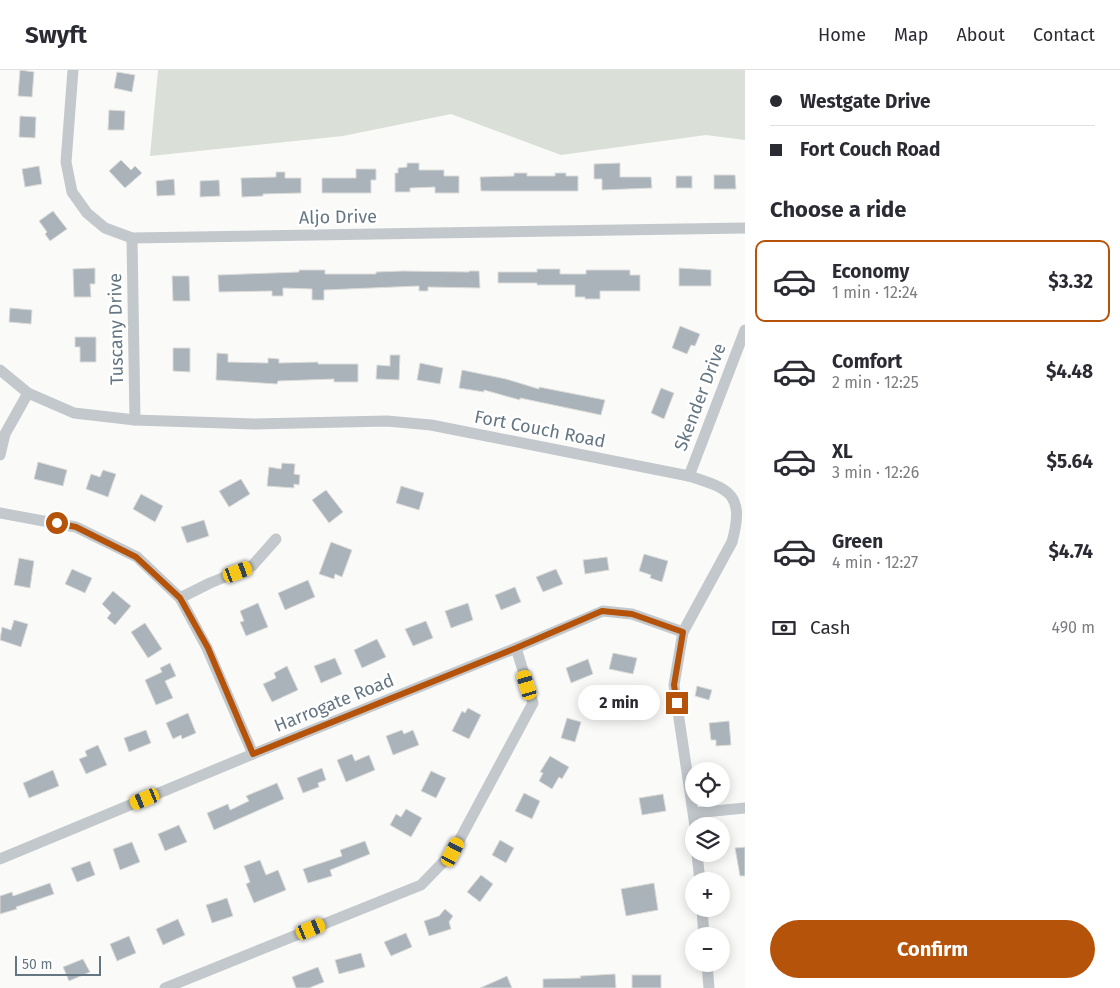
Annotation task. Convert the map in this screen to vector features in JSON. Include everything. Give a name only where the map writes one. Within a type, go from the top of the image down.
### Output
[{"type":"street","name":"Aljo Drive","points":[[73,70],[66,162],[72,192],[87,213],[105,228],[132,238],[745,228]]},
{"type":"street","name":"Tuscany Drive","points":[[132,238],[135,420]]},
{"type":"street","name":"Skender Drive","points":[[688,476],[745,330]]},
{"type":"street","name":"Fort Couch Road","points":[[0,370],[28,393],[74,412],[135,420],[254,424],[387,421],[430,425],[688,476],[730,492],[737,504],[739,514],[738,526],[732,542],[683,632],[674,685],[694,817]]},
{"type":"street","points":[[0,456],[5,434],[28,393]]},
{"type":"street","points":[[0,513],[76,527],[136,557],[180,598],[208,648],[253,754]]},
{"type":"street","points":[[180,598],[210,582],[252,566],[276,539]]},
{"type":"street","name":"Harrogate Road","points":[[0,859],[602,611],[632,614],[683,632]]},
{"type":"street","points":[[165,988],[421,885],[453,852],[533,703],[516,648]]},
{"type":"street","points":[[694,813],[745,808]]},
{"type":"street","points":[[708,972],[709,988]]},
{"type":"shaded area","points":[[158,70],[745,70],[745,140],[706,135],[561,155],[451,114],[343,136],[150,156]]},
{"type":"building","points":[[20,70],[34,72],[32,97],[18,96]]},
{"type":"building","points":[[117,72],[135,75],[132,92],[114,88]]},
{"type":"building","points":[[109,110],[125,111],[124,130],[108,130]]},
{"type":"building","points":[[20,116],[36,117],[35,138],[19,137]]},
{"type":"building","points":[[121,160],[131,170],[135,166],[142,173],[125,188],[109,171]]},
{"type":"building","points":[[407,163],[419,163],[419,170],[444,170],[444,176],[459,176],[459,193],[435,193],[435,187],[410,188],[410,192],[395,192],[395,173],[398,173],[398,168],[407,167]]},
{"type":"building","points":[[620,163],[620,177],[651,177],[652,188],[602,190],[602,179],[594,179],[594,164]]},
{"type":"building","points":[[39,166],[42,184],[25,187],[22,169]]},
{"type":"building","points":[[356,169],[376,169],[376,180],[371,180],[371,193],[322,193],[322,178],[356,178]]},
{"type":"building","points":[[276,172],[285,172],[285,178],[301,178],[301,193],[263,194],[263,196],[242,197],[241,178],[276,177]]},
{"type":"building","points":[[514,173],[527,173],[527,176],[555,176],[555,173],[566,173],[566,176],[578,176],[578,191],[481,191],[480,177],[514,176]]},
{"type":"building","points":[[714,175],[735,175],[736,189],[714,189]]},
{"type":"building","points":[[676,176],[692,176],[692,188],[676,188]]},
{"type":"building","points":[[174,179],[175,195],[157,196],[156,181]]},
{"type":"building","points":[[219,180],[220,196],[200,197],[200,181]]},
{"type":"building","points":[[53,211],[67,229],[50,241],[45,234],[47,232],[39,221]]},
{"type":"building","points":[[95,268],[95,284],[90,284],[91,297],[74,297],[73,269]]},
{"type":"building","points":[[679,268],[711,270],[711,286],[679,286]]},
{"type":"building","points":[[537,269],[560,269],[560,274],[586,274],[586,270],[630,270],[630,275],[640,275],[640,291],[600,291],[600,299],[585,299],[585,297],[575,297],[575,285],[498,283],[498,272],[537,272]]},
{"type":"building","points":[[299,270],[325,270],[325,274],[479,271],[480,288],[428,287],[428,291],[419,291],[419,286],[324,290],[324,300],[312,300],[312,289],[283,288],[283,296],[272,296],[272,291],[219,292],[218,275],[299,272]]},
{"type":"building","points":[[172,276],[189,276],[190,301],[173,301]]},
{"type":"building","points":[[10,308],[32,310],[31,324],[9,322]]},
{"type":"building","points":[[680,326],[700,334],[695,346],[691,345],[687,354],[672,348]]},
{"type":"building","points":[[75,337],[96,337],[96,362],[80,362],[80,347],[75,347]]},
{"type":"building","points":[[173,348],[190,348],[190,372],[173,371]]},
{"type":"building","points":[[217,353],[228,354],[228,362],[268,363],[268,358],[279,359],[279,363],[358,364],[358,382],[334,382],[334,379],[278,381],[277,384],[216,380]]},
{"type":"building","points":[[390,355],[400,355],[399,380],[376,379],[377,365],[390,366]]},
{"type":"building","points":[[420,363],[443,368],[440,384],[417,380]]},
{"type":"building","points":[[462,370],[506,379],[539,389],[539,387],[605,400],[601,415],[520,398],[520,400],[484,390],[484,392],[459,388]]},
{"type":"building","points":[[661,388],[674,393],[664,419],[651,413]]},
{"type":"building","points":[[38,462],[67,470],[63,486],[34,479]]},
{"type":"building","points":[[282,463],[295,464],[294,474],[300,475],[299,485],[294,484],[294,488],[267,486],[269,467],[281,469]]},
{"type":"building","points":[[103,470],[116,474],[108,497],[86,489],[91,474],[100,477]]},
{"type":"building","points":[[241,479],[250,494],[229,507],[219,491]]},
{"type":"building","points":[[401,486],[424,493],[419,510],[396,503]]},
{"type":"building","points":[[326,490],[343,512],[329,523],[312,500]]},
{"type":"building","points":[[141,494],[163,506],[155,522],[133,509]]},
{"type":"building","points":[[204,520],[209,536],[187,543],[181,527]]},
{"type":"building","points":[[331,542],[352,550],[342,577],[335,574],[334,579],[319,574]]},
{"type":"building","points":[[644,554],[668,561],[662,582],[650,578],[651,575],[639,571]]},
{"type":"building","points":[[607,557],[609,570],[585,574],[583,560]]},
{"type":"building","points":[[19,558],[34,561],[30,588],[14,585]]},
{"type":"building","points":[[72,569],[92,578],[85,593],[65,584]]},
{"type":"building","points":[[556,569],[563,584],[543,592],[536,577]]},
{"type":"building","points":[[308,580],[315,597],[285,610],[278,593]]},
{"type":"building","points":[[515,587],[521,602],[501,610],[495,595]]},
{"type":"building","points":[[113,591],[131,606],[115,625],[107,618],[111,613],[102,604]]},
{"type":"building","points":[[258,603],[268,627],[246,636],[240,622],[244,621],[240,611]]},
{"type":"building","points":[[468,603],[473,620],[451,628],[445,611]]},
{"type":"building","points":[[14,620],[28,624],[21,647],[0,640],[2,627],[11,630]]},
{"type":"building","points":[[426,621],[433,638],[413,646],[405,629]]},
{"type":"building","points":[[145,623],[162,649],[148,658],[131,632]]},
{"type":"building","points":[[377,639],[386,657],[362,668],[354,650]]},
{"type":"building","points":[[613,653],[637,658],[633,674],[609,669]]},
{"type":"building","points":[[335,658],[342,674],[321,683],[314,666]]},
{"type":"building","points":[[588,659],[593,674],[571,683],[566,668]]},
{"type":"building","points":[[170,663],[176,676],[165,681],[173,698],[156,705],[145,680],[162,672],[160,668]]},
{"type":"building","points":[[287,666],[298,690],[272,702],[263,684],[276,678],[274,673]]},
{"type":"building","points":[[697,686],[712,690],[709,700],[695,696]]},
{"type":"building","points":[[468,708],[481,715],[469,739],[452,731],[462,711],[465,713]]},
{"type":"building","points":[[188,713],[196,733],[182,739],[181,735],[173,739],[166,723]]},
{"type":"building","points":[[567,718],[581,722],[575,742],[561,738]]},
{"type":"building","points":[[729,721],[731,745],[716,746],[716,740],[711,740],[709,723]]},
{"type":"building","points":[[146,730],[151,743],[129,752],[124,738]]},
{"type":"building","points":[[402,730],[404,734],[413,730],[419,745],[393,755],[386,736]]},
{"type":"building","points":[[98,745],[107,765],[86,774],[79,759],[87,756],[85,751]]},
{"type":"building","points":[[352,754],[355,761],[369,755],[375,770],[346,782],[337,760]]},
{"type":"building","points":[[550,756],[569,767],[562,779],[559,777],[552,789],[539,781],[543,773],[540,772]]},
{"type":"building","points":[[322,768],[326,780],[318,783],[319,787],[303,793],[297,778]]},
{"type":"building","points":[[53,770],[59,786],[29,798],[23,783]]},
{"type":"building","points":[[431,771],[446,778],[436,798],[421,791]]},
{"type":"building","points":[[277,783],[284,799],[214,830],[207,813],[228,804],[230,810],[249,801],[246,796]]},
{"type":"building","points":[[524,793],[540,801],[532,819],[515,811]]},
{"type":"building","points":[[663,794],[666,811],[642,815],[639,798]]},
{"type":"building","points":[[406,809],[422,818],[411,837],[390,825],[396,814],[401,817]]},
{"type":"building","points":[[179,825],[187,842],[165,851],[158,834]]},
{"type":"building","points":[[500,840],[514,848],[506,863],[492,855]]},
{"type":"building","points":[[365,841],[370,854],[330,870],[332,876],[308,883],[303,869],[342,856],[340,850]]},
{"type":"building","points":[[132,842],[140,862],[120,870],[113,849]]},
{"type":"building","points":[[745,847],[745,876],[740,876],[735,848]]},
{"type":"building","points":[[260,860],[266,875],[278,870],[286,890],[254,903],[246,884],[250,882],[244,866]]},
{"type":"building","points":[[90,861],[95,875],[77,882],[71,868]]},
{"type":"building","points":[[481,875],[493,884],[480,902],[467,892]]},
{"type":"building","points":[[50,883],[54,894],[0,914],[0,896],[12,892],[13,896]]},
{"type":"building","points":[[654,883],[658,910],[626,916],[621,889]]},
{"type":"building","points":[[227,898],[233,916],[212,923],[206,905]]},
{"type":"building","points":[[445,909],[453,916],[449,922],[451,929],[429,936],[424,921],[439,916]]},
{"type":"building","points":[[178,919],[185,935],[163,945],[156,929]]},
{"type":"building","points":[[406,933],[412,947],[391,956],[384,942]]},
{"type":"building","points":[[129,936],[136,953],[117,961],[110,944]]},
{"type":"building","points":[[361,953],[365,967],[339,974],[335,960]]},
{"type":"building","points":[[83,959],[90,972],[69,981],[63,967]]},
{"type":"building","points":[[318,967],[324,982],[309,988],[296,988],[292,977]]},
{"type":"building","points":[[615,974],[616,988],[543,988],[543,979],[581,978],[580,976]]},
{"type":"building","points":[[632,975],[661,975],[661,988],[632,988]]},
{"type":"building","points":[[507,976],[512,988],[480,988]]},
{"type":"route","points":[[57,523],[76,527],[136,557],[180,598],[208,648],[253,754],[516,648],[602,611],[632,614],[683,632],[674,685],[677,703]]}]
